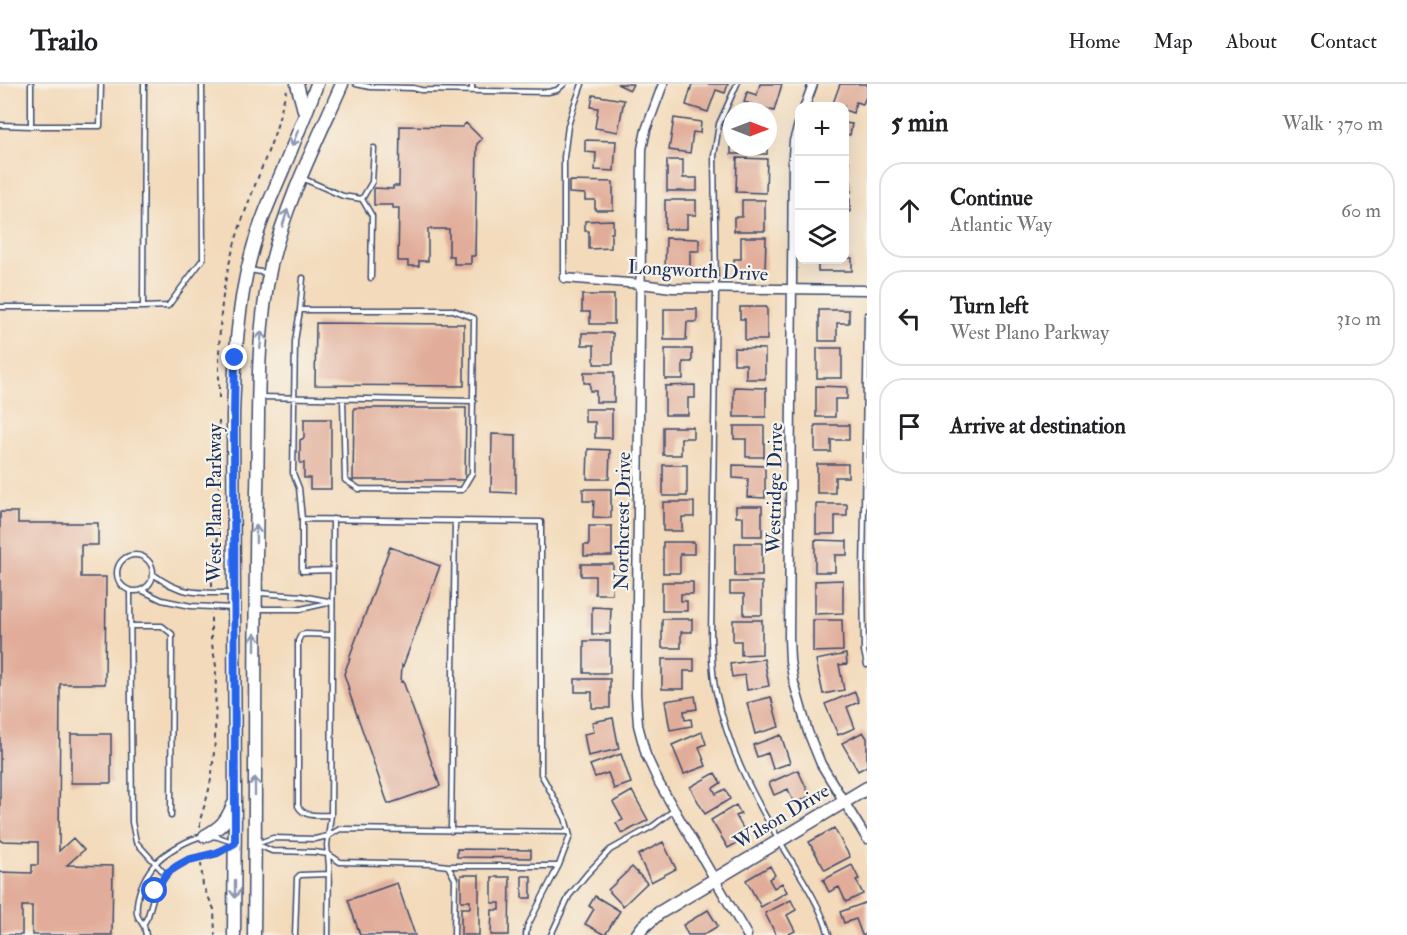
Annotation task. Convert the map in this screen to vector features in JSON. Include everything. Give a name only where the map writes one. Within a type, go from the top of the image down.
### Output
[{"type":"main road","points":[[297,84],[305,114]]},
{"type":"main road","name":"West Plano Parkway","points":[[234,935],[234,414],[238,325],[247,270],[264,214],[317,84]]},
{"type":"main road","points":[[254,935],[255,593],[263,307],[269,274],[291,200],[342,84]]},
{"type":"main road","points":[[234,593],[255,593]]},
{"type":"main road","points":[[235,609],[255,609]]},
{"type":"main road","name":"Wilson Drive","points":[[637,935],[658,913],[867,788]]},
{"type":"main road","points":[[203,833],[218,829],[228,818],[235,798]]},
{"type":"main road","points":[[235,843],[256,844]]},
{"type":"street","name":"Northcrest Drive","points":[[663,84],[646,130],[642,149],[638,724],[646,755],[659,783],[747,935]]},
{"type":"street","points":[[806,102],[813,84]]},
{"type":"street","name":"Westridge Drive","points":[[795,138],[793,156],[790,661],[799,705],[821,764],[867,839]]},
{"type":"street","name":"Longworth Drive","points":[[564,278],[672,288],[867,290]]},
{"type":"lane","points":[[31,84],[31,126]]},
{"type":"lane","points":[[0,125],[100,126],[100,84]]},
{"type":"lane","points":[[143,307],[144,84]]},
{"type":"lane","points":[[0,307],[168,306],[203,259],[202,84]]},
{"type":"lane","points":[[356,84],[369,87],[413,86],[421,90],[548,92],[557,90],[564,84]]},
{"type":"lane","points":[[472,84],[472,91]]},
{"type":"lane","points":[[508,84],[508,91]]},
{"type":"lane","points":[[564,278],[564,157],[568,126],[582,84]]},
{"type":"lane","points":[[737,84],[719,124],[714,156],[716,289],[711,638],[715,690],[730,744],[741,770],[779,840],[804,879],[829,935]]},
{"type":"lane","points":[[362,199],[372,182],[374,148]]},
{"type":"lane","points":[[300,178],[343,196],[362,199]]},
{"type":"lane","points":[[362,199],[372,216],[371,278]]},
{"type":"lane","points":[[247,270],[269,274]]},
{"type":"lane","points":[[303,278],[295,341],[293,473],[299,488],[302,519],[302,571],[333,570]]},
{"type":"lane","points":[[300,310],[453,310],[474,318],[472,473],[462,490],[359,489],[345,480],[343,399]]},
{"type":"lane","points":[[867,315],[863,574],[864,651],[867,665]]},
{"type":"lane","points":[[259,397],[474,401]]},
{"type":"lane","points":[[302,519],[541,522],[541,774],[565,818],[570,836],[558,866],[527,927],[526,935]]},
{"type":"lane","points":[[328,935],[333,519]]},
{"type":"lane","points":[[451,831],[454,521]]},
{"type":"lane","points":[[234,593],[196,593],[165,584],[153,574],[150,564],[142,557],[127,558],[118,569],[118,578],[122,586],[130,591],[141,590],[162,600],[191,606],[235,609]]},
{"type":"lane","points":[[141,590],[149,584],[153,574]]},
{"type":"lane","points":[[130,591],[132,822],[136,842],[166,875]]},
{"type":"lane","points":[[255,593],[302,596],[332,602]]},
{"type":"lane","points":[[255,609],[301,609],[332,602]]},
{"type":"lane","points":[[131,627],[162,626],[172,634],[171,816]]},
{"type":"lane","points":[[331,815],[306,814],[300,811],[298,806],[298,641],[301,635],[306,634],[332,635]]},
{"type":"lane","points":[[550,935],[570,896],[610,850],[653,826],[675,809]]},
{"type":"lane","points":[[256,844],[273,838],[328,836],[340,829],[569,832]]},
{"type":"lane","points":[[146,935],[137,916],[137,904],[139,893],[155,863],[203,833],[235,843]]},
{"type":"lane","points":[[143,925],[155,891],[166,875],[188,860],[217,853],[235,843]]},
{"type":"lane","points":[[256,844],[272,851],[328,854],[340,862],[448,866],[558,866]]},
{"type":"lane","points":[[448,866],[454,879],[454,935]]},
{"type":"lane","points":[[295,935],[297,878],[300,875],[328,874]]},
{"type":"path","points":[[212,588],[219,530],[219,421]]},
{"type":"path","points":[[203,833],[200,819],[212,774],[215,741],[216,666],[211,639],[211,615]]},
{"type":"path","points":[[201,861],[203,886],[214,909],[215,935]]},
{"type":"building","points":[[617,84],[633,84],[630,90]]},
{"type":"building","points":[[692,84],[728,84],[725,93],[716,90],[708,112],[686,105]]},
{"type":"building","points":[[760,84],[782,84],[777,102],[744,102],[747,92],[757,95]]},
{"type":"building","points":[[840,84],[867,84],[867,94],[863,104],[856,102],[853,113],[849,112],[849,102],[833,102]]},
{"type":"building","points":[[593,95],[624,100],[618,132],[595,128],[598,108],[591,107]]},
{"type":"building","points":[[674,118],[701,122],[700,133],[693,132],[690,153],[669,150]]},
{"type":"building","points":[[466,123],[482,139],[477,144],[475,256],[471,256],[471,264],[454,264],[454,256],[449,256],[449,229],[428,229],[428,261],[419,261],[419,266],[408,266],[408,261],[398,261],[399,208],[393,208],[393,205],[374,205],[374,188],[393,189],[393,186],[399,186],[400,126],[462,127]]},
{"type":"building","points":[[585,140],[616,141],[614,171],[595,170],[596,153],[585,152]]},
{"type":"building","points":[[737,158],[767,159],[766,193],[736,192]]},
{"type":"building","points":[[667,160],[683,160],[683,178],[697,178],[697,191],[667,191]]},
{"type":"building","points":[[569,181],[613,182],[613,210],[595,210],[595,200],[585,200],[585,194],[569,193]]},
{"type":"building","points":[[665,200],[696,200],[696,215],[687,215],[687,229],[665,229]]},
{"type":"building","points":[[742,200],[765,200],[765,231],[734,231],[734,217],[742,217]]},
{"type":"building","points":[[613,220],[611,248],[589,249],[589,231],[585,231],[585,221]]},
{"type":"building","points":[[741,237],[766,237],[765,270],[734,270],[734,259],[741,259]]},
{"type":"building","points":[[666,238],[699,239],[699,251],[690,251],[690,270],[665,269]]},
{"type":"building","points":[[849,258],[852,258],[852,271],[818,271],[818,264],[849,264]]},
{"type":"building","points":[[582,295],[614,295],[614,324],[590,324],[590,312],[582,312]]},
{"type":"building","points":[[740,307],[767,307],[767,340],[745,340],[745,319],[740,319]]},
{"type":"building","points":[[664,309],[697,309],[697,322],[687,322],[686,340],[664,340]]},
{"type":"building","points":[[819,310],[849,310],[849,323],[837,323],[837,341],[819,341]]},
{"type":"building","points":[[316,323],[464,324],[464,386],[315,385]]},
{"type":"building","points":[[582,333],[613,333],[613,364],[594,364],[594,345],[582,345]]},
{"type":"building","points":[[734,348],[765,349],[765,379],[746,379],[746,364],[734,364]]},
{"type":"building","points":[[817,348],[842,348],[842,378],[817,378]]},
{"type":"building","points":[[665,349],[692,349],[692,362],[683,362],[683,379],[665,379]]},
{"type":"building","points":[[584,372],[614,372],[614,402],[596,402],[596,391],[590,391],[590,383],[584,383]]},
{"type":"building","points":[[695,385],[695,398],[688,398],[688,415],[665,415],[665,386]]},
{"type":"building","points":[[816,386],[847,387],[847,399],[835,399],[835,417],[816,417]]},
{"type":"building","points":[[734,387],[766,388],[766,417],[734,417]]},
{"type":"building","points":[[354,408],[466,408],[465,480],[353,480]]},
{"type":"building","points":[[585,409],[612,409],[612,438],[595,438],[595,422],[585,422]]},
{"type":"building","points":[[304,419],[331,419],[331,489],[310,489],[310,478],[304,478],[304,463],[300,463],[300,440],[304,438]]},
{"type":"building","points":[[815,425],[849,425],[849,440],[831,440],[831,452],[815,452]]},
{"type":"building","points":[[734,426],[764,426],[764,457],[746,457],[746,439],[734,439]]},
{"type":"building","points":[[663,427],[693,427],[693,438],[681,438],[681,455],[663,455]]},
{"type":"building","points":[[492,434],[516,435],[516,493],[491,492]]},
{"type":"building","points":[[588,449],[610,450],[609,479],[587,479]]},
{"type":"building","points":[[817,464],[848,464],[848,477],[835,477],[835,493],[817,493]]},
{"type":"building","points":[[663,465],[687,465],[687,496],[663,496]]},
{"type":"building","points":[[733,465],[765,466],[765,498],[747,497],[748,479],[733,478]]},
{"type":"building","points":[[583,489],[611,489],[611,518],[593,517],[594,501],[583,501]]},
{"type":"building","points":[[663,502],[694,502],[694,517],[682,517],[682,531],[663,531]]},
{"type":"building","points":[[816,504],[847,504],[847,516],[835,516],[835,534],[816,534]]},
{"type":"building","points":[[736,506],[762,506],[762,536],[743,536],[743,517],[736,517]]},
{"type":"building","points":[[0,512],[18,512],[18,523],[98,523],[98,545],[81,545],[81,577],[106,577],[105,684],[60,684],[59,851],[73,838],[84,850],[67,865],[113,866],[112,935],[32,935],[32,906],[22,906],[22,935],[0,935],[0,872],[32,873],[32,865],[38,865],[38,842],[0,841]]},
{"type":"building","points":[[589,526],[612,526],[612,556],[584,556],[584,545],[589,545]]},
{"type":"building","points":[[815,540],[847,541],[847,555],[835,555],[835,572],[815,572]]},
{"type":"building","points":[[663,542],[694,542],[694,554],[680,554],[680,573],[663,573]]},
{"type":"building","points":[[735,543],[762,543],[762,576],[735,576]]},
{"type":"building","points":[[390,547],[440,566],[402,665],[401,682],[403,681],[440,786],[388,804],[344,674]]},
{"type":"building","points":[[581,564],[613,564],[612,594],[595,594],[595,576],[581,576]]},
{"type":"building","points":[[843,580],[843,613],[815,614],[815,581]]},
{"type":"building","points":[[662,582],[693,582],[693,594],[681,594],[681,601],[687,601],[687,611],[662,611]]},
{"type":"building","points":[[730,582],[762,582],[762,615],[744,615],[744,594],[730,594]]},
{"type":"building","points":[[592,607],[611,608],[610,634],[592,634]]},
{"type":"building","points":[[662,619],[692,619],[692,632],[681,632],[681,648],[662,648]]},
{"type":"building","points":[[733,620],[762,620],[762,654],[741,655],[741,641],[733,641]]},
{"type":"building","points":[[813,620],[842,620],[843,651],[813,652]]},
{"type":"building","points":[[584,641],[610,641],[610,673],[584,673]]},
{"type":"building","points":[[846,654],[847,664],[839,665],[844,690],[823,694],[816,660]]},
{"type":"building","points":[[662,659],[694,659],[694,671],[684,671],[684,689],[662,689]]},
{"type":"building","points":[[764,659],[769,686],[747,690],[745,675],[732,677],[730,664]]},
{"type":"building","points":[[575,679],[610,679],[610,708],[592,708],[592,692],[575,692]]},
{"type":"building","points":[[855,692],[859,702],[847,707],[855,728],[838,735],[825,704]]},
{"type":"building","points":[[695,696],[697,709],[684,711],[685,720],[691,719],[692,726],[670,730],[665,701]]},
{"type":"building","points":[[771,697],[779,727],[755,734],[747,703]]},
{"type":"building","points":[[613,718],[619,749],[588,756],[584,734],[594,732],[592,722]]},
{"type":"building","points":[[702,732],[706,744],[699,747],[706,766],[684,774],[672,745]]},
{"type":"building","points":[[863,732],[867,738],[867,766],[858,771],[842,743]]},
{"type":"building","points":[[71,734],[111,734],[111,783],[71,783]]},
{"type":"building","points":[[781,735],[790,763],[773,769],[768,753],[757,757],[753,745]]},
{"type":"building","points":[[621,754],[631,783],[614,789],[608,773],[595,777],[590,765]]},
{"type":"building","points":[[798,770],[810,796],[794,804],[788,789],[774,795],[769,783]]},
{"type":"building","points":[[715,773],[721,783],[713,788],[716,794],[725,789],[730,799],[705,814],[690,787]]},
{"type":"building","points":[[632,791],[648,820],[622,834],[616,823],[623,820],[613,802]]},
{"type":"building","points":[[736,805],[741,814],[736,816],[748,837],[728,848],[711,820]]},
{"type":"building","points":[[834,828],[850,857],[825,870],[809,842]]},
{"type":"building","points":[[663,842],[676,869],[651,882],[638,855]]},
{"type":"building","points":[[457,849],[531,850],[531,858],[457,857]]},
{"type":"building","points":[[852,865],[863,894],[846,902],[839,887],[829,892],[823,880]]},
{"type":"building","points":[[770,866],[775,875],[769,879],[774,888],[782,883],[787,892],[761,907],[746,880]]},
{"type":"building","points":[[632,867],[647,883],[623,906],[608,890]]},
{"type":"building","points":[[461,875],[479,875],[479,935],[461,935],[461,908],[470,908],[470,901],[461,901]]},
{"type":"building","points":[[522,876],[531,876],[531,898],[522,898]]},
{"type":"building","points":[[492,877],[510,877],[509,935],[491,935],[492,910],[500,910],[500,903],[492,903]]},
{"type":"building","points":[[397,883],[415,935],[360,935],[348,900]]},
{"type":"building","points":[[595,896],[620,911],[605,935],[585,924],[594,909],[589,906]]},
{"type":"building","points":[[791,900],[796,910],[787,915],[795,931],[787,935],[776,935],[765,913]]},
{"type":"building","points":[[867,902],[867,935],[862,935],[856,919],[844,923],[840,912]]},
{"type":"building","points":[[708,910],[718,926],[703,935],[688,935],[683,925]]},
{"type":"route","points":[[155,891],[167,873],[177,866],[188,860],[217,853],[235,843],[235,358]]}]
